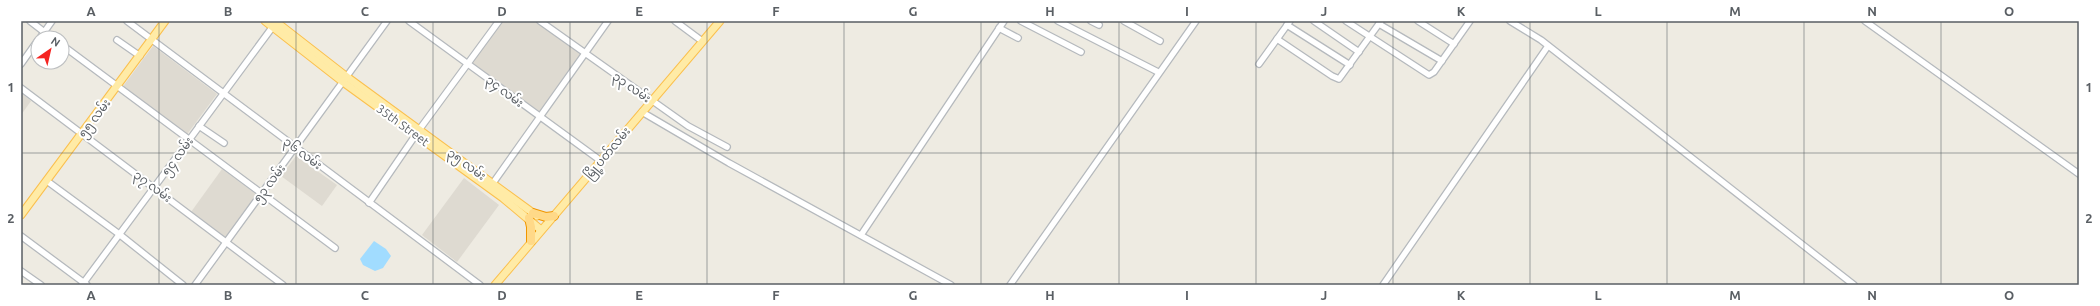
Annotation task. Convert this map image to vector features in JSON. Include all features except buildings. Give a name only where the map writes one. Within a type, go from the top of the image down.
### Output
[{"type":"highway","points":[[531,241],[531,215],[546,217],[554,216]]},
{"type":"main road","name":"၅၅ လမ်း","points":[[21,214],[83,133],[165,21]]},
{"type":"main road","points":[[265,21],[275,23],[345,79]]},
{"type":"main road","name":"မြို့ပတ်လမ်း","points":[[494,285],[720,21]]},
{"type":"main road","name":"၃၅ လမ်း","points":[[345,79],[418,132],[493,183],[505,195]]},
{"type":"main road","name":"35th Street","points":[[418,132],[531,215],[541,230]]},
{"type":"main road","points":[[531,215],[547,224]]},
{"type":"street","points":[[30,21],[41,30]]},
{"type":"street","points":[[45,30],[52,21]]},
{"type":"street","name":"၃၆ လမ်း","points":[[127,21],[480,285]]},
{"type":"street","name":"၅၃ လမ်း","points":[[195,285],[387,21]]},
{"type":"street","name":"၃၄ လမ်း","points":[[409,21],[601,161]]},
{"type":"street","points":[[369,203],[418,132],[499,21]]},
{"type":"street","name":"၃၃ လမ်း","points":[[540,21],[688,126],[727,147]]},
{"type":"street","points":[[493,183],[541,118],[608,21]]},
{"type":"street","points":[[675,21],[702,41]]},
{"type":"street","points":[[861,235],[1004,21]]},
{"type":"street","points":[[1021,21],[1081,52]]},
{"type":"street","points":[[1058,21],[1158,72]]},
{"type":"street","points":[[1091,21],[1099,25]]},
{"type":"street","points":[[1124,21],[1160,42]]},
{"type":"street","points":[[1010,285],[1158,72],[1196,21]]},
{"type":"street","points":[[1314,21],[1359,52]]},
{"type":"street","points":[[1346,21],[1429,75],[1432,75],[1468,22]]},
{"type":"street","points":[[1418,21],[1454,44]]},
{"type":"street","points":[[1510,21],[1548,46],[1854,285]]},
{"type":"street","points":[[1865,21],[2079,174]]},
{"type":"street","points":[[1277,39],[1335,78],[1339,79],[1380,22],[1442,61]]},
{"type":"street","name":"၅၄ လမ်း","points":[[84,284],[119,234],[275,23]]},
{"type":"street","points":[[1259,64],[1288,23],[1350,65]]},
{"type":"street","points":[[999,28],[1018,38]]},
{"type":"street","points":[[116,40],[140,56]]},
{"type":"street","points":[[1383,285],[1548,46]]},
{"type":"street","points":[[70,51],[188,141],[335,248]]},
{"type":"street","points":[[21,64],[30,52]]},
{"type":"street","name":"၃၇ လမ်း","points":[[21,88],[284,285]]},
{"type":"street","points":[[642,112],[729,163],[951,285]]},
{"type":"street","points":[[199,126],[224,143]]},
{"type":"street","points":[[47,181],[119,234],[183,285]]},
{"type":"street","points":[[21,236],[84,284]]},
{"type":"street","points":[[21,271],[41,285]]},
{"type":"shaded area","points":[[503,21],[537,21],[581,54],[541,113],[472,63]]},
{"type":"shaded area","points":[[153,46],[217,94],[185,137],[121,89]]},
{"type":"shaded area","points":[[21,93],[31,101],[21,115]]},
{"type":"shaded area","points":[[296,156],[337,185],[322,206],[281,176]]},
{"type":"shaded area","points":[[222,169],[257,195],[226,239],[191,212]]},
{"type":"shaded area","points":[[464,178],[499,205],[457,262],[422,235]]},
{"type":"water","points":[[374,241],[386,249],[391,256],[383,268],[375,271],[363,265],[360,259]]}]
